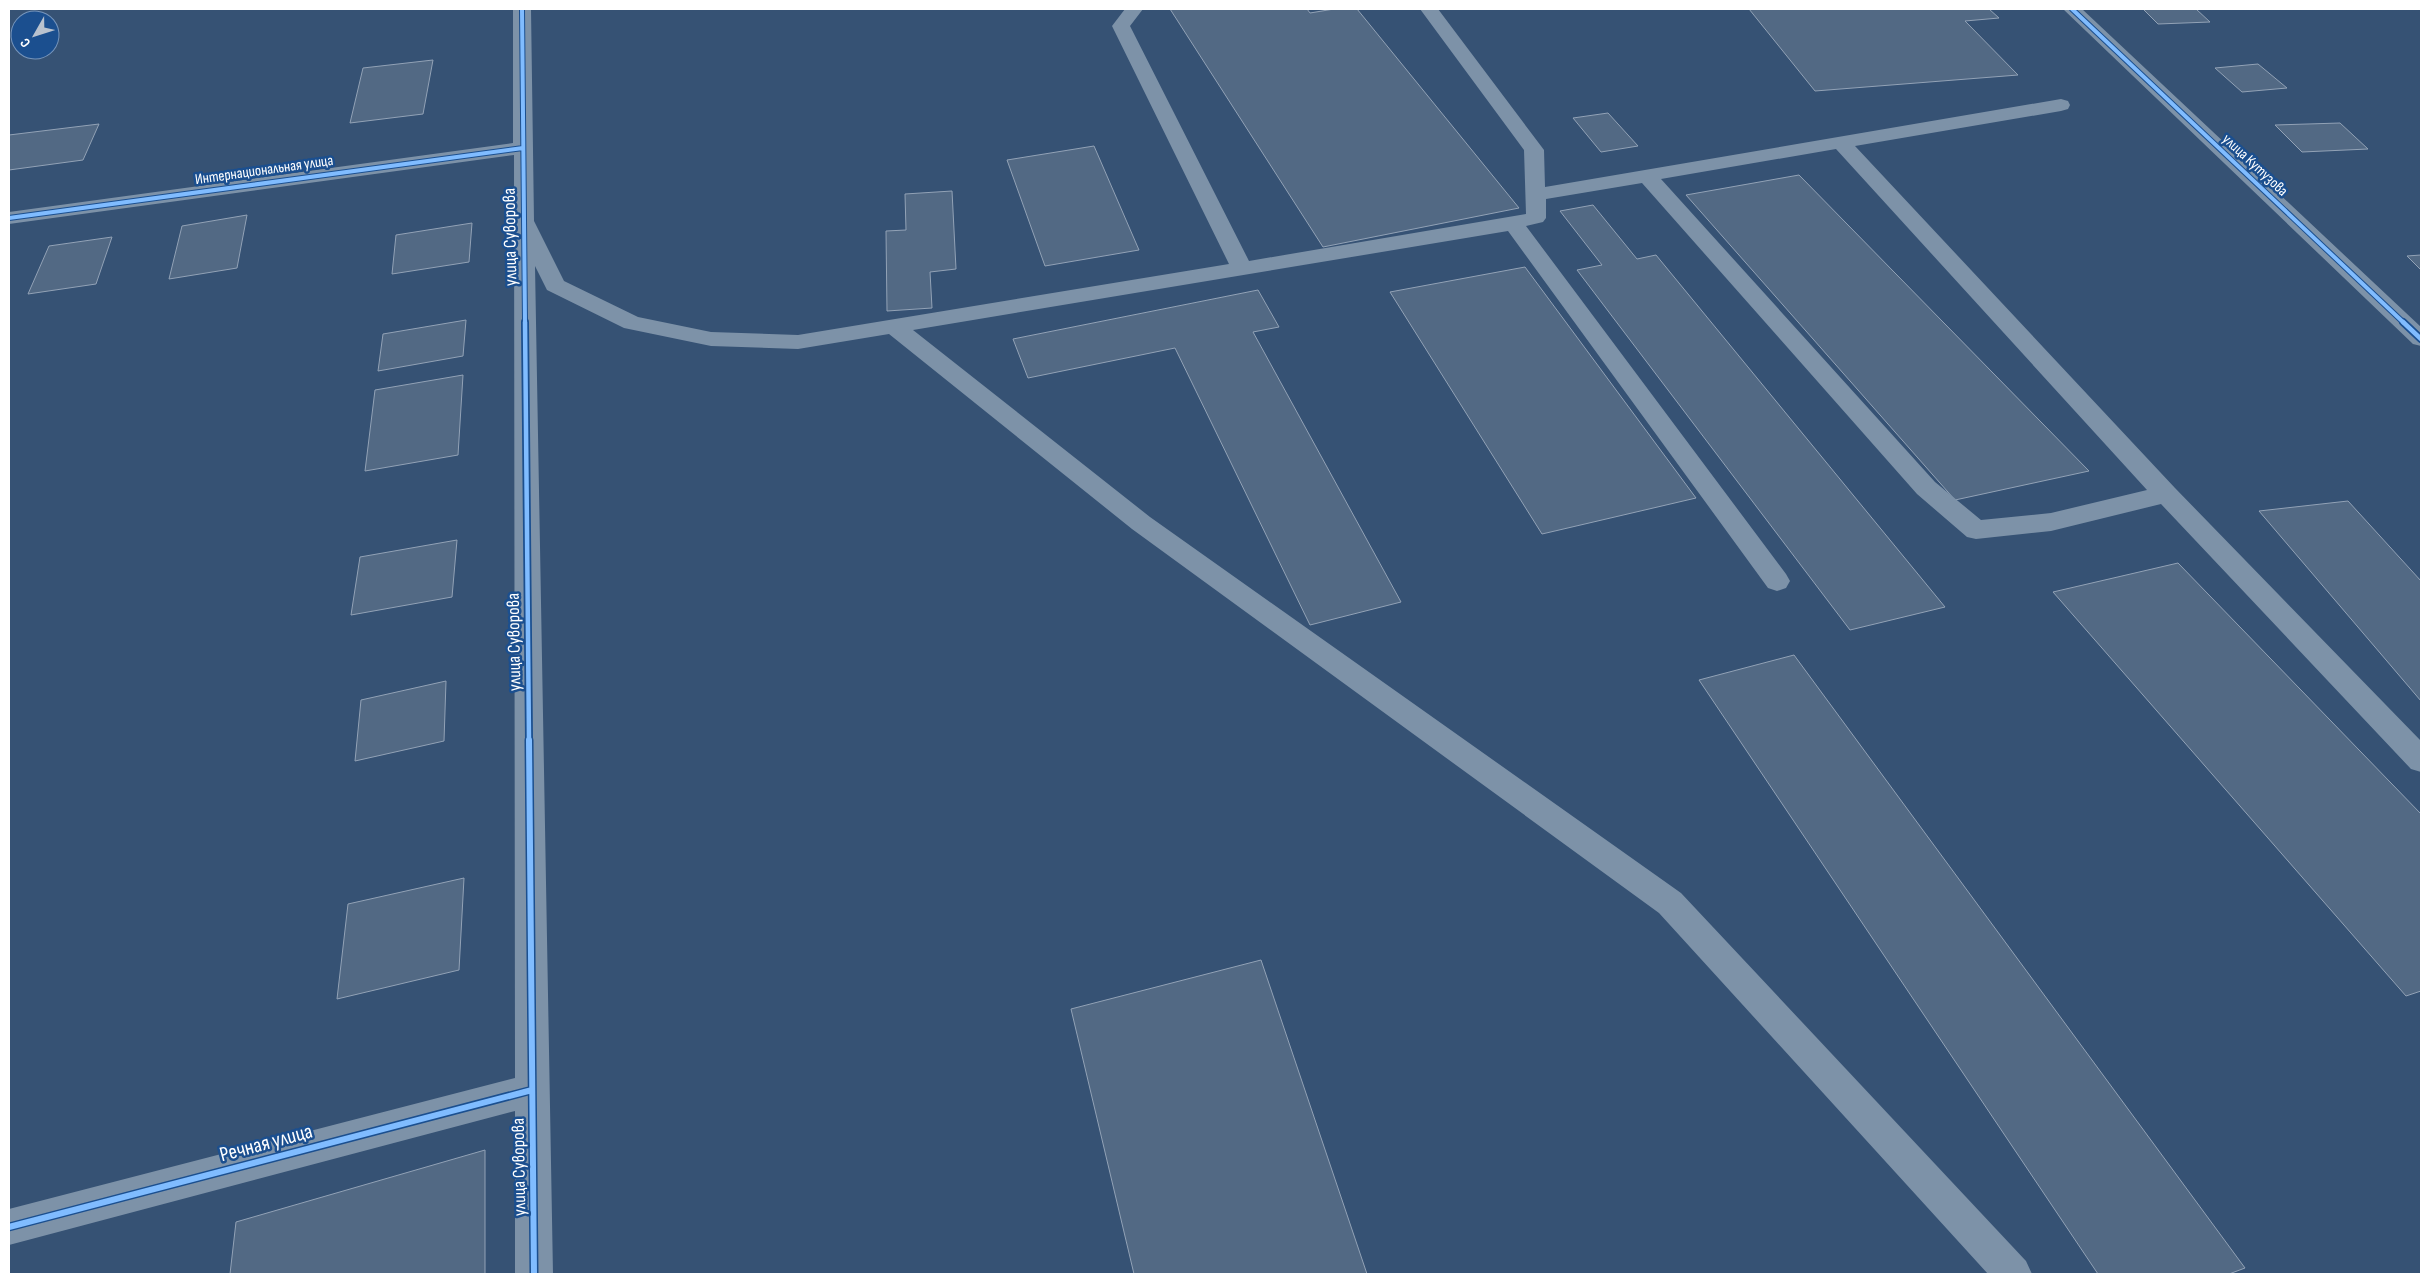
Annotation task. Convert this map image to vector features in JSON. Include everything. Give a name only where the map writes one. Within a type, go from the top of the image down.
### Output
[{"type":"street","name":"улица Суворова","points":[[522,9],[534,1274]]},
{"type":"street","points":[[1134,9],[1121,26],[1242,269]]},
{"type":"street","points":[[524,221],[555,285],[632,323],[711,339],[798,342],[1242,269],[1536,218],[1534,150],[1429,9]]},
{"type":"street","name":"улица Кутузова","points":[[2072,9],[2421,339]]},
{"type":"street","points":[[1536,195],[2061,105]]},
{"type":"street","points":[[1840,142],[2166,494],[2421,760]]},
{"type":"street","name":"Интернациональная улица","points":[[9,218],[523,148]]},
{"type":"street","points":[[1647,176],[1926,488],[1976,530],[2051,522],[2166,494]]},
{"type":"street","points":[[1512,223],[1777,581]]},
{"type":"street","points":[[893,326],[1141,523],[1670,903],[2013,1274]]},
{"type":"street","name":"Речная улица","points":[[9,1227],[532,1090]]},
{"type":"building","points":[[1170,9],[1307,9],[1310,13],[1334,9],[1357,9],[1519,208],[1323,247]]},
{"type":"building","points":[[1749,9],[1989,9],[1999,18],[1965,21],[2018,75],[1815,91]]},
{"type":"building","points":[[2143,9],[2196,9],[2210,22],[2158,24]]},
{"type":"building","points":[[433,60],[423,114],[350,123],[363,68]]},
{"type":"building","points":[[2258,64],[2287,88],[2242,92],[2215,68]]},
{"type":"building","points":[[1608,113],[1638,146],[1601,152],[1573,118]]},
{"type":"building","points":[[2340,123],[2368,149],[2302,152],[2275,125]]},
{"type":"building","points":[[99,124],[83,160],[9,170],[9,135]]},
{"type":"building","points":[[1094,146],[1139,250],[1045,266],[1007,160]]},
{"type":"building","points":[[1799,175],[2089,471],[1955,500],[1686,195]]},
{"type":"building","points":[[952,191],[956,269],[930,272],[932,308],[887,311],[886,231],[906,230],[905,194]]},
{"type":"building","points":[[1593,205],[1637,259],[1656,255],[1945,607],[1850,630],[1577,270],[1602,265],[1560,211]]},
{"type":"building","points":[[247,215],[237,268],[169,279],[182,226]]},
{"type":"building","points":[[472,223],[469,262],[392,274],[396,235]]},
{"type":"building","points":[[112,237],[96,284],[28,294],[49,246]]},
{"type":"building","points":[[2421,255],[2421,270],[2407,256]]},
{"type":"building","points":[[1525,267],[1696,498],[1542,534],[1390,292]]},
{"type":"building","points":[[1258,290],[1279,327],[1253,332],[1401,602],[1310,625],[1175,348],[1028,378],[1013,339]]},
{"type":"building","points":[[466,320],[463,356],[378,371],[383,334]]},
{"type":"building","points":[[463,375],[458,455],[365,471],[375,390]]},
{"type":"building","points":[[2348,501],[2421,581],[2421,701],[2259,511]]},
{"type":"building","points":[[457,540],[452,597],[351,615],[360,557]]},
{"type":"building","points":[[2178,563],[2421,814],[2421,991],[2406,996],[2053,592]]},
{"type":"building","points":[[1794,655],[2245,1268],[2229,1274],[2098,1274],[1699,680]]},
{"type":"building","points":[[446,681],[444,741],[355,761],[361,700]]},
{"type":"building","points":[[464,878],[459,970],[337,999],[348,904]]},
{"type":"building","points":[[1261,960],[1367,1274],[1134,1274],[1071,1009]]},
{"type":"building","points":[[485,1150],[485,1274],[230,1274],[236,1222]]},
{"type":"cycle path","points":[[522,9],[534,1274]]},
{"type":"cycle path","points":[[2072,9],[2421,339]]},
{"type":"cycle path","points":[[9,218],[523,148]]},
{"type":"cycle path","points":[[9,1227],[532,1090]]}]
